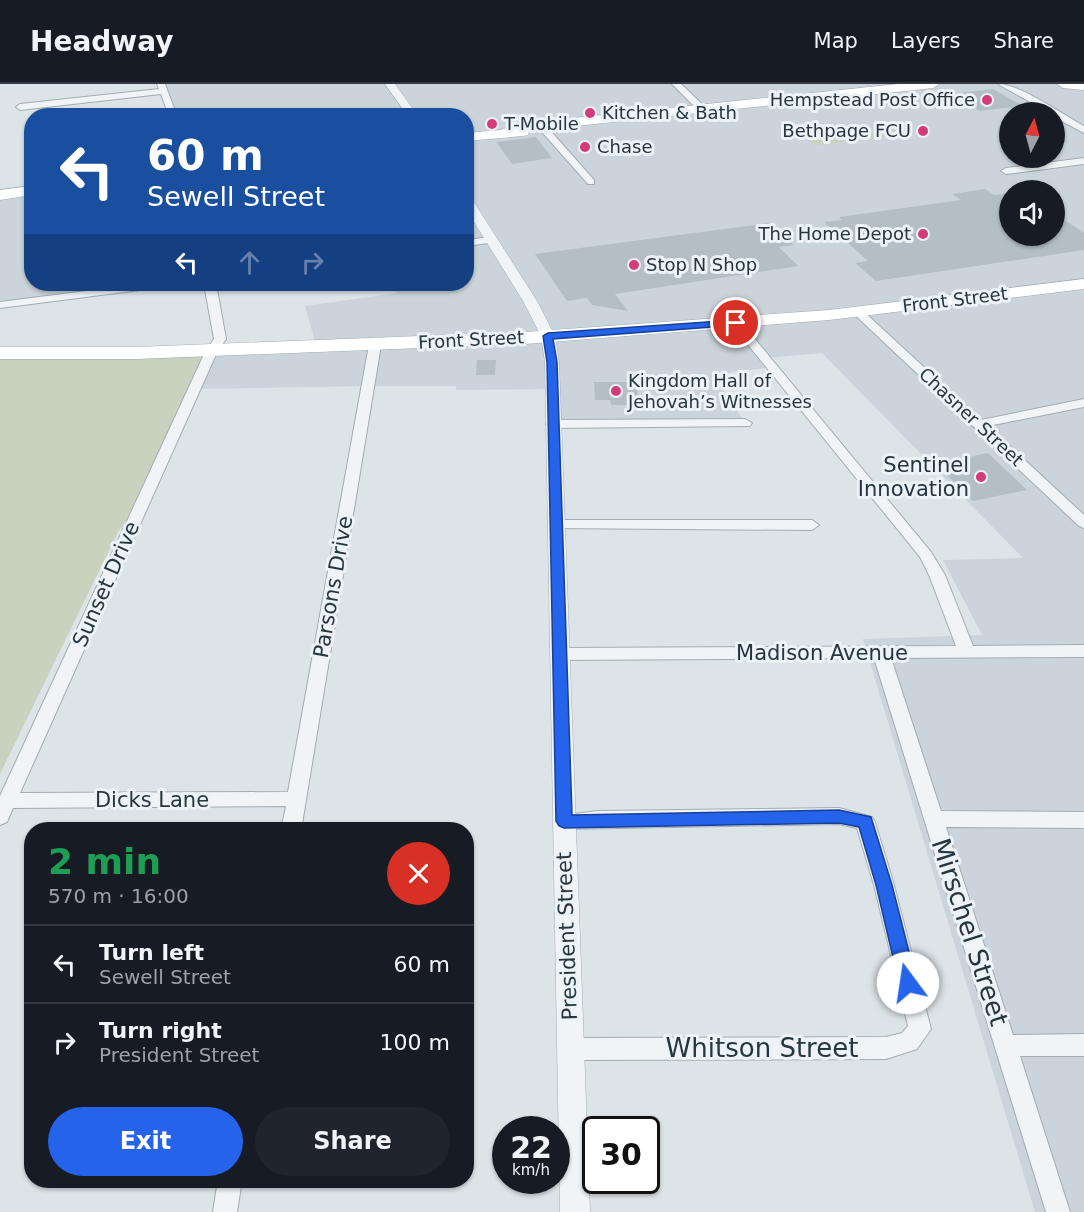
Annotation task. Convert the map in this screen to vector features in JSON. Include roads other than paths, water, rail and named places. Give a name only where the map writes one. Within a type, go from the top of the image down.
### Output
[{"type":"main road","points":[[474,136],[545,130],[612,119],[933,84]]},
{"type":"main road","points":[[1063,84],[1084,86]]},
{"type":"main road","points":[[506,132],[516,128],[612,119]]},
{"type":"main road","points":[[0,195],[24,191]]},
{"type":"main road","name":"Front Street","points":[[0,353],[375,345],[548,336],[858,312],[1084,284]]},
{"type":"street","points":[[390,84],[407,108]]},
{"type":"street","points":[[676,84],[702,109]]},
{"type":"street","points":[[1002,84],[1034,102]]},
{"type":"street","points":[[20,107],[163,87],[170,108]]},
{"type":"street","points":[[1065,119],[1084,130]]},
{"type":"street","points":[[545,130],[591,182]]},
{"type":"street","points":[[1006,171],[1084,161]]},
{"type":"street","points":[[1067,163],[1084,174]]},
{"type":"street","name":"President Street","points":[[474,212],[530,301],[548,336],[552,362],[575,1212]]},
{"type":"street","points":[[474,242],[492,240]]},
{"type":"street","points":[[0,305],[109,291]]},
{"type":"street","name":"Sunset Drive","points":[[4,809],[212,350],[220,339],[211,291]]},
{"type":"street","name":"Chasner Street","points":[[858,312],[1084,523]]},
{"type":"street","points":[[736,323],[926,555],[937,575],[967,652]]},
{"type":"street","name":"Parsons Drive","points":[[293,822],[375,345]]},
{"type":"street","points":[[978,424],[1084,403]]},
{"type":"street","points":[[553,424],[745,423]]},
{"type":"street","points":[[556,525],[812,525]]},
{"type":"street","name":"Madison Avenue","points":[[560,654],[1084,651]]},
{"type":"street","name":"Mirschel Street","points":[[881,653],[1058,1212]]},
{"type":"street","name":"Dicks Lane","points":[[4,809],[297,800]]},
{"type":"street","name":"Whitson Street","points":[[564,821],[839,816],[865,822],[884,885],[920,1029],[909,1042],[886,1048],[571,1049]]},
{"type":"street","points":[[934,819],[1084,820]]},
{"type":"street","points":[[1006,1046],[1084,1045]]},
{"type":"street","points":[[225,1212],[229,1188]]},
{"type":"place","name":"Hempstead Post Office","points":[[987,100]]},
{"type":"place","name":"Kitchen & Bath","points":[[590,113]]},
{"type":"place","name":"T-Mobile","points":[[492,124]]},
{"type":"place","name":"Bethpage FCU","points":[[923,131]]},
{"type":"place","name":"Chase","points":[[585,147]]},
{"type":"place","name":"The Home Depot","points":[[923,234]]},
{"type":"place","name":"Stop N Shop","points":[[634,265]]},
{"type":"place","name":"Kingdom Hall of Jehovah’s Witnesses","points":[[616,391]]},
{"type":"place","name":"Sentinel Innovation","points":[[981,477]]}]
